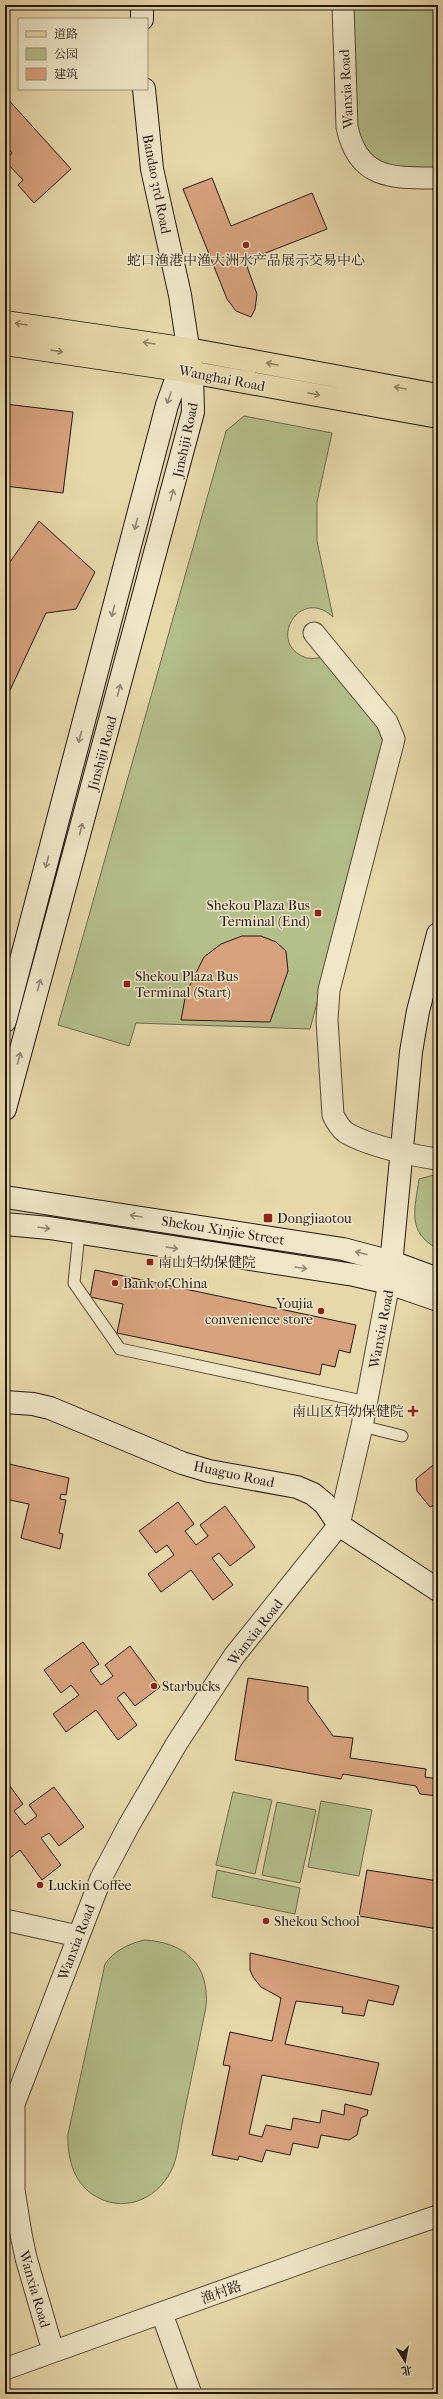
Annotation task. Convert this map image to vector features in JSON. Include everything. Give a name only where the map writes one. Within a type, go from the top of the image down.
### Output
[{"type":"main road","name":"Wanghai Road","points":[[5,322],[188,349],[438,395]]},
{"type":"main road","name":"Wanghai Road","points":[[5,344],[186,371],[438,417]]},
{"type":"street","points":[[142,5],[142,18]]},
{"type":"street","name":"Wanxia Road","points":[[343,5],[347,127],[350,142],[355,151],[369,167],[382,175],[397,178],[438,178]]},
{"type":"street","name":"Bandao 3rd Road","points":[[144,90],[152,169],[180,295],[188,349]]},
{"type":"street","name":"Jinshiji Road","points":[[5,1109],[191,425],[194,397],[186,371],[188,349]]},
{"type":"street","name":"Jinshiji Road","points":[[5,1021],[167,405],[186,371]]},
{"type":"street","points":[[123,573],[138,556],[146,559],[151,573]]},
{"type":"street","points":[[314,633],[387,722],[394,739],[329,990],[327,1020],[332,1108],[338,1125],[345,1132],[401,1152],[438,1159]]},
{"type":"street","name":"Wanxia Road","points":[[53,2351],[26,2258],[14,2190],[14,2104],[101,1878],[177,1743],[234,1656],[339,1525],[362,1426],[390,1283],[411,1052],[418,1011],[438,934]]},
{"type":"street","name":"Shekou Xinjie Street","points":[[5,1197],[343,1249],[392,1262],[438,1279]]},
{"type":"street","name":"Shekou Xinjie Street","points":[[5,1224],[79,1233],[354,1275],[390,1283],[438,1300]]},
{"type":"street","name":"Huaguo Road","points":[[5,1402],[34,1404],[50,1408],[156,1453],[209,1471],[297,1487],[313,1494],[325,1504],[339,1525],[438,1590]]},
{"type":"street","points":[[5,1920],[78,1936]]},
{"type":"street","name":"渔村路","points":[[5,2370],[53,2351],[162,2314],[317,2257],[438,2216]]},
{"type":"street","points":[[162,2314],[191,2394]]},
{"type":"lane","points":[[79,1233],[74,1283],[120,1349],[367,1402]]},
{"type":"lane","points":[[362,1426],[402,1436]]},
{"type":"green space","points":[[351,5],[438,5],[438,168],[390,170],[376,165],[357,142]]},
{"type":"green space","points":[[244,416],[332,433],[317,502],[317,541],[333,617],[321,609],[309,608],[300,612],[292,620],[288,630],[288,640],[293,650],[304,657],[326,658],[384,728],[387,741],[310,1029],[136,1023],[129,1046],[58,1025],[226,431]]},
{"type":"green space","points":[[438,1175],[438,1249],[421,1235],[415,1219],[419,1179]]},
{"type":"green space","points":[[233,1792],[272,1800],[255,1874],[216,1865]]},
{"type":"green space","points":[[321,1801],[372,1810],[359,1876],[308,1867]]},
{"type":"green space","points":[[277,1802],[316,1810],[300,1883],[262,1875]]},
{"type":"green space","points":[[217,1870],[300,1888],[295,1914],[212,1897]]},
{"type":"green space","points":[[144,1940],[172,1945],[192,1958],[204,1979],[206,2007],[177,2154],[171,2171],[156,2190],[147,2197],[126,2203],[114,2203],[103,2200],[92,2194],[85,2189],[80,2182],[72,2167],[70,2159],[68,2134],[105,1964],[113,1955],[122,1949]]},
{"type":"building","points":[[5,96],[71,169],[34,203],[18,185],[23,180],[5,161],[12,153],[5,145]]},
{"type":"building","name":"蛇口渔港中渔大洲水产品展示交易中心","points":[[212,178],[231,226],[312,193],[327,229],[245,261],[257,294],[255,309],[251,317],[236,311],[227,299],[183,189]]},
{"type":"building","points":[[5,404],[73,412],[63,493],[5,486]]},
{"type":"building","points":[[39,521],[95,572],[76,609],[46,613],[5,701],[5,569]]},
{"type":"building","points":[[242,936],[261,936],[276,942],[286,951],[288,971],[270,1022],[181,1020],[186,993],[204,957],[221,944]]},
{"type":"building","points":[[95,1270],[356,1325],[350,1353],[339,1350],[335,1367],[322,1364],[320,1375],[117,1333],[123,1304],[90,1297]]},
{"type":"building","points":[[438,1461],[438,1503],[430,1507],[417,1491],[416,1479]]},
{"type":"building","points":[[5,1463],[69,1478],[66,1495],[61,1494],[60,1499],[66,1500],[59,1533],[63,1534],[60,1549],[21,1538],[29,1504],[5,1499]]},
{"type":"building","points":[[178,1502],[194,1524],[185,1531],[196,1545],[208,1536],[200,1525],[225,1506],[255,1547],[230,1566],[219,1553],[212,1558],[233,1585],[213,1600],[191,1570],[161,1592],[148,1574],[174,1555],[167,1545],[156,1553],[139,1531]]},
{"type":"building","points":[[83,1642],[99,1664],[90,1670],[101,1685],[113,1676],[105,1665],[130,1646],[160,1687],[135,1706],[124,1692],[117,1698],[137,1725],[118,1740],[96,1710],[66,1732],[53,1714],[79,1695],[71,1685],[61,1693],[44,1670]]},
{"type":"building","points":[[248,1678],[308,1687],[308,1701],[333,1736],[353,1738],[350,1758],[426,1769],[425,1777],[438,1779],[438,1796],[420,1794],[416,1786],[343,1774],[341,1779],[235,1760]]},
{"type":"building","points":[[7,1782],[23,1804],[14,1811],[25,1825],[37,1816],[29,1805],[54,1787],[84,1827],[59,1846],[49,1833],[41,1838],[61,1865],[42,1880],[20,1850],[5,1862],[5,1784]]},
{"type":"building","points":[[367,1870],[438,1881],[438,1929],[359,1916]]},
{"type":"building","points":[[250,1953],[399,1986],[393,2005],[368,2000],[364,2016],[342,2013],[343,2007],[296,2001],[285,2044],[379,2063],[371,2095],[262,2075],[249,2134],[262,2137],[266,2125],[291,2130],[293,2118],[320,2123],[322,2110],[344,2115],[345,2104],[368,2110],[367,2115],[361,2118],[357,2135],[349,2140],[321,2135],[318,2148],[293,2143],[290,2155],[266,2150],[262,2162],[239,2156],[238,2160],[212,2155],[230,2066],[223,2065],[230,2032],[272,2041],[281,1998],[261,1987],[253,1977],[250,1970]]},
{"type":"place","name":"蛇口渔港中渔大洲水产品展示交易中心","points":[[246,245]]},
{"type":"place","name":"Shekou Plaza Bus Terminal (End)","points":[[318,913]]},
{"type":"place","name":"Shekou Plaza Bus Terminal (Start)","points":[[127,984]]},
{"type":"place","name":"Dongjiaotou","points":[[268,1218]]},
{"type":"place","name":"南山妇幼保健院","points":[[150,1262]]},
{"type":"place","name":"Bank of China","points":[[115,1283]]},
{"type":"place","name":"Youjia convenience store","points":[[321,1311]]},
{"type":"place","name":"南山区妇幼保健院","points":[[413,1411]]},
{"type":"place","name":"Starbucks","points":[[154,1686]]},
{"type":"place","name":"Luckin Coffee","points":[[40,1885]]},
{"type":"place","name":"Shekou School","points":[[266,1921]]}]
